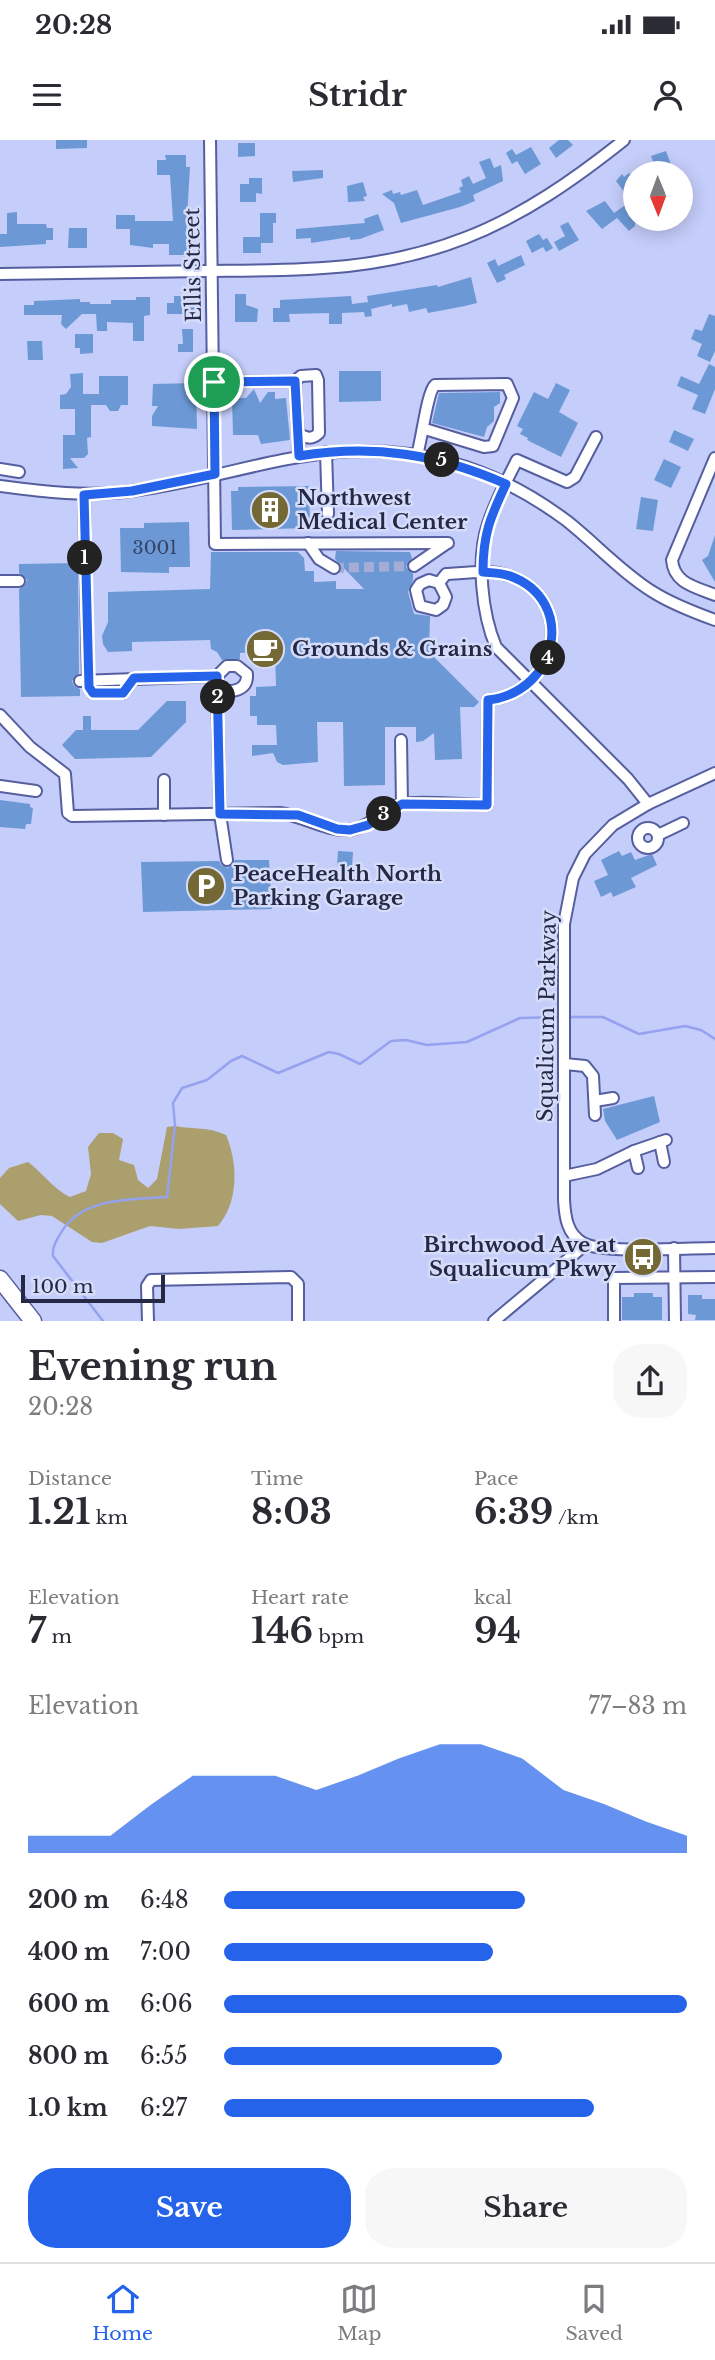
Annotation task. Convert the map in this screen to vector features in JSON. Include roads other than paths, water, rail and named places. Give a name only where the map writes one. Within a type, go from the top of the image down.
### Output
[{"type":"highway","points":[[0,1279],[33,1321]]},
{"type":"street","name":"Ellis Street","points":[[210,140],[215,544],[308,543]]},
{"type":"street","points":[[0,274],[327,269],[376,262],[436,248],[523,211],[624,140]]},
{"type":"street","points":[[214,382],[295,381],[308,374],[316,375],[319,433],[314,438],[298,434]]},
{"type":"street","points":[[295,381],[299,456]]},
{"type":"street","points":[[417,455],[425,429],[430,390],[435,384],[507,384],[512,391],[513,398],[493,446],[484,447],[425,429]]},
{"type":"street","points":[[596,436],[575,477],[567,482],[517,460],[488,524],[483,544],[486,624],[496,647],[628,779],[645,806],[654,832],[683,823]]},
{"type":"street","points":[[0,486],[84,495],[132,491],[326,452],[377,450],[417,455],[460,465],[506,484],[566,521],[653,592],[715,620]]},
{"type":"street","points":[[326,452],[328,514]]},
{"type":"street","points":[[715,458],[672,560],[674,571],[681,580],[715,594]]},
{"type":"street","points":[[0,469],[19,472]]},
{"type":"street","points":[[84,495],[85,680],[93,693],[123,693],[134,678],[217,676],[227,666],[244,669],[247,678],[243,688],[234,692],[218,690]]},
{"type":"street","points":[[308,543],[448,543],[414,566]]},
{"type":"street","points":[[308,543],[319,559],[334,568]]},
{"type":"street","points":[[0,715],[30,747],[65,774],[68,813],[72,816],[298,815],[337,829],[350,830],[368,825],[402,804],[487,805],[488,700],[517,693],[530,683],[548,659],[550,627],[547,611],[539,597],[508,575],[483,572],[446,574],[439,583]]},
{"type":"street","points":[[0,581],[19,581]]},
{"type":"street","points":[[217,676],[220,814],[228,860]]},
{"type":"street","points":[[401,740],[402,804]]},
{"type":"street","name":"Squalicum Parkway","points":[[585,1245],[572,1234],[568,1225],[564,1176],[565,909],[573,878],[591,845],[613,825],[645,806],[715,773]]},
{"type":"street","points":[[164,780],[164,815]]},
{"type":"street","points":[[0,786],[36,791]]},
{"type":"street","points":[[565,1064],[585,1066],[593,1076],[595,1115]]},
{"type":"street","points":[[595,1101],[613,1098]]},
{"type":"street","points":[[564,1176],[597,1169],[634,1151],[663,1141],[664,1162]]},
{"type":"street","points":[[634,1151],[638,1168]]},
{"type":"street","points":[[494,1321],[585,1245],[600,1248],[715,1248]]},
{"type":"street","points":[[674,1248],[675,1321]]},
{"type":"street","points":[[148,1321],[148,1286],[151,1280],[291,1277],[298,1284],[298,1321]]},
{"type":"street","points":[[614,1321],[614,1278],[715,1277]]},
{"type":"waterway","points":[[103,1321],[53,1256],[54,1246],[71,1220],[95,1206],[123,1200],[167,1197],[175,1126],[173,1103],[182,1088],[207,1080],[242,1056],[278,1073],[329,1052],[360,1064],[391,1041],[406,1040],[427,1045],[467,1042],[520,1018],[561,1017]]},
{"type":"waterway","points":[[568,1017],[603,1017],[639,1034],[685,1026],[701,1030],[715,1039]]},
{"type":"tunnel","points":[[334,568],[414,566]]},
{"type":"place","name":"Northwest Medical Center","points":[[270,510]]},
{"type":"place","name":"Grounds & Grains","points":[[265,649]]},
{"type":"place","name":"PeaceHealth North Parking Garage","points":[[206,886]]},
{"type":"place","name":"Birchwood Ave at Squalicum Pkwy","points":[[643,1257]]}]
